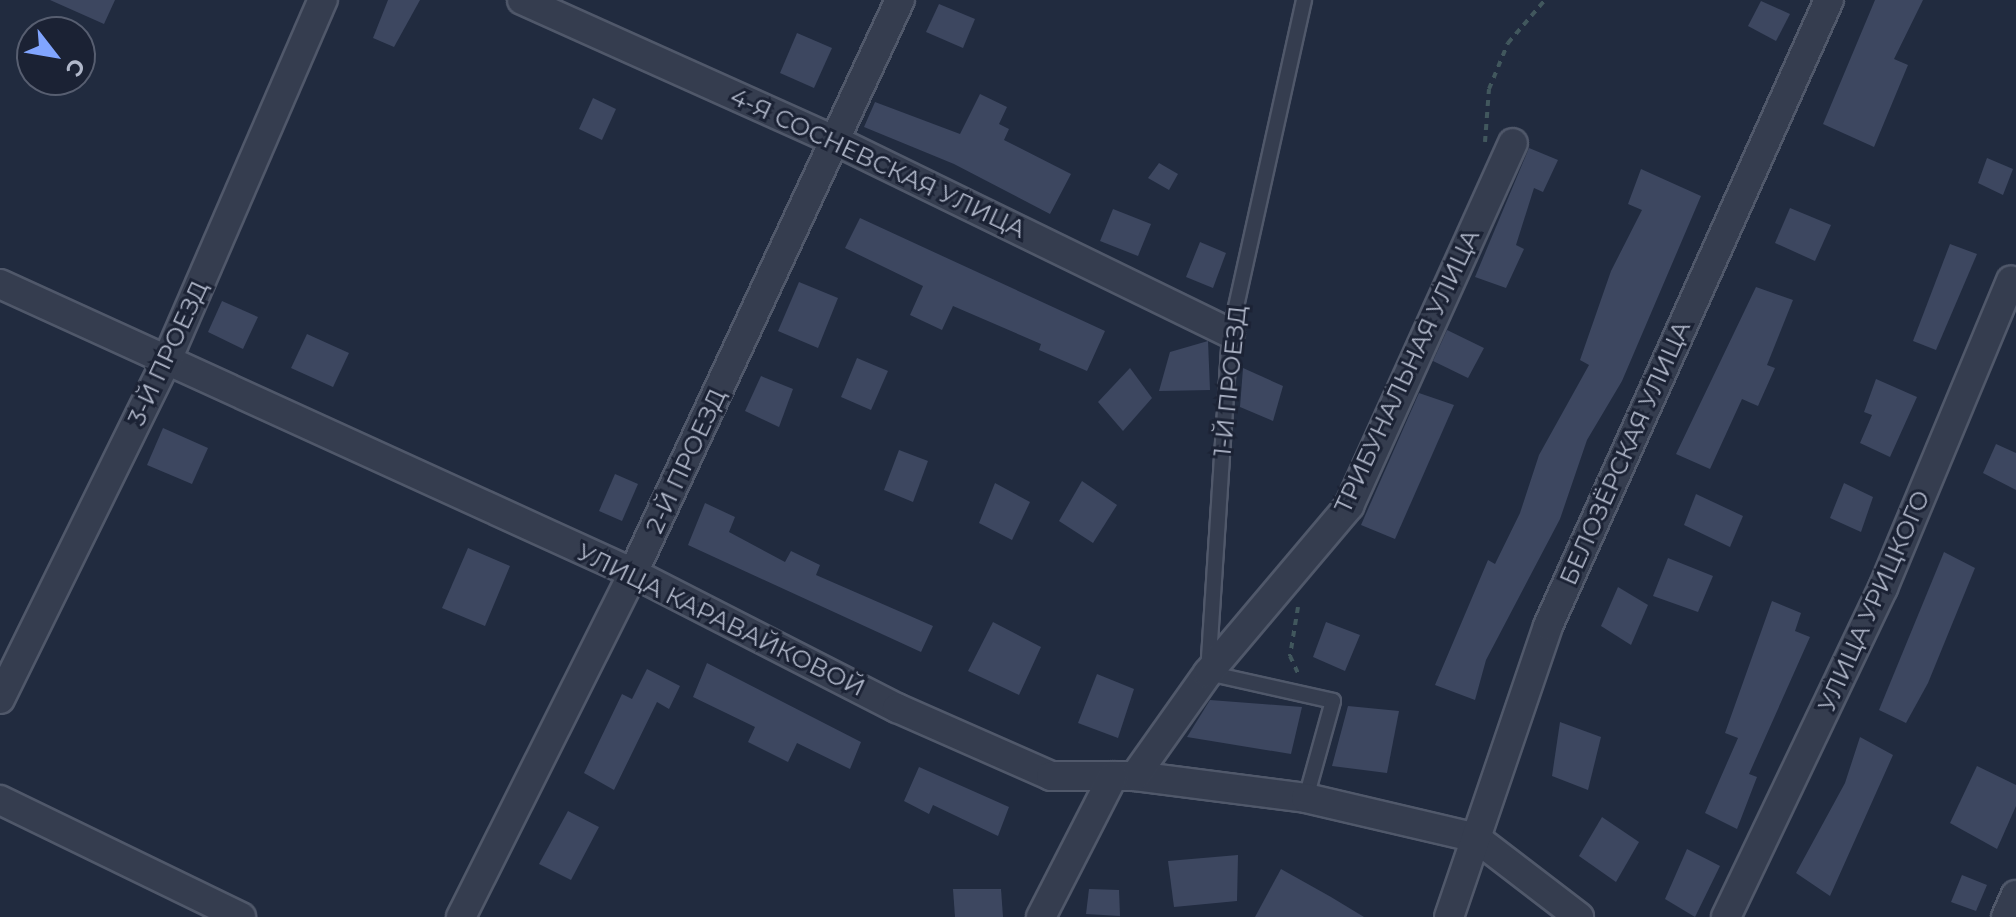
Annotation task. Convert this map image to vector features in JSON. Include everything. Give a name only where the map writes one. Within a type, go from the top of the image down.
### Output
[{"type":"street","name":"3-Й ПРОЕЗД","points":[[0,699],[166,362],[323,0]]},
{"type":"street","name":"4-Я СОСНЕВСКАЯ УЛИЦА","points":[[522,0],[836,141],[1230,333]]},
{"type":"street","name":"2-Й ПРОЕЗД","points":[[461,917],[633,573],[900,0]]},
{"type":"street","name":"БЕЛОЗЁРСКАЯ УЛИЦА","points":[[1449,917],[1548,626],[1829,0]]},
{"type":"street","name":"ТРИБУНАЛЬНАЯ УЛИЦА","points":[[1041,917],[1124,776],[1349,506],[1513,143]]},
{"type":"street","name":"УЛИЦА УРИЦКОГО","points":[[1726,917],[1883,588],[2011,281]]},
{"type":"street","name":"УЛИЦА КАРАВАЙКОВОЙ","points":[[0,284],[633,573],[897,708],[1051,776],[1124,776],[1306,798],[1476,838]]},
{"type":"street","points":[[0,800],[241,917]]},
{"type":"street","points":[[1476,838],[1579,917]]},
{"type":"street","points":[[2006,917],[2016,895]]},
{"type":"lane","name":"1-Й ПРОЕЗД","points":[[1208,673],[1230,333],[1304,0]]},
{"type":"lane","points":[[1208,673],[1333,701],[1306,798]]},
{"type":"path","points":[[1498,174],[1482,136],[1489,89],[1508,43],[1545,0]]},
{"type":"path","points":[[1299,599],[1290,656],[1309,696]]},
{"type":"building","points":[[50,0],[115,0],[104,24],[96,20],[96,16],[86,16]]},
{"type":"building","points":[[388,0],[420,0],[394,47],[373,38]]},
{"type":"building","points":[[1875,0],[1923,0],[1894,59],[1908,65],[1874,147],[1823,124]]},
{"type":"building","points":[[1761,1],[1790,14],[1776,41],[1748,26]]},
{"type":"building","points":[[939,4],[975,19],[963,48],[926,32]]},
{"type":"building","points":[[797,33],[832,48],[814,88],[780,73]]},
{"type":"building","points":[[980,94],[1007,107],[999,124],[1009,129],[1004,140],[1071,174],[1050,214],[954,164],[864,127],[875,102],[960,134]]},
{"type":"building","points":[[593,98],[616,109],[602,140],[579,129]]},
{"type":"building","points":[[1529,148],[1558,160],[1543,192],[1534,188],[1516,245],[1524,249],[1506,288],[1475,277]]},
{"type":"building","points":[[1987,158],[2013,169],[2003,195],[1978,183]]},
{"type":"building","points":[[1159,163],[1178,174],[1169,190],[1148,178]]},
{"type":"building","points":[[1641,169],[1701,196],[1622,381],[1587,440],[1560,519],[1486,660],[1475,700],[1435,685],[1488,560],[1495,564],[1520,513],[1539,455],[1589,365],[1580,360],[1611,271],[1642,210],[1628,204]]},
{"type":"building","points":[[1790,208],[1831,225],[1815,261],[1775,243]]},
{"type":"building","points":[[1113,209],[1151,224],[1138,256],[1100,241]]},
{"type":"building","points":[[860,218],[1105,331],[1087,371],[1039,350],[1041,344],[953,306],[942,330],[910,315],[923,286],[845,248]]},
{"type":"building","points":[[1200,242],[1226,253],[1213,288],[1186,277]]},
{"type":"building","points":[[1950,244],[1977,254],[1936,350],[1913,341]]},
{"type":"building","points":[[799,282],[838,298],[818,348],[778,331]]},
{"type":"building","points":[[1756,287],[1793,300],[1767,365],[1775,368],[1758,406],[1742,399],[1710,469],[1676,454]]},
{"type":"building","points":[[222,301],[258,317],[243,349],[208,332]]},
{"type":"building","points":[[1447,330],[1484,348],[1468,378],[1433,361]]},
{"type":"building","points":[[307,334],[349,353],[333,387],[291,368]]},
{"type":"building","points":[[1208,341],[1210,390],[1159,391],[1170,352]]},
{"type":"building","points":[[857,358],[888,371],[871,410],[841,397]]},
{"type":"building","points":[[1130,368],[1152,398],[1123,431],[1098,402]]},
{"type":"building","points":[[1243,368],[1283,386],[1273,421],[1240,407]]},
{"type":"building","points":[[761,376],[793,389],[779,427],[745,411]]},
{"type":"building","points":[[1876,379],[1917,397],[1890,457],[1860,443],[1872,415],[1864,412]]},
{"type":"building","points":[[1419,393],[1454,405],[1395,539],[1361,525]]},
{"type":"building","points":[[163,428],[208,448],[192,484],[147,465]]},
{"type":"building","points":[[1996,444],[2016,453],[2016,490],[1983,473]]},
{"type":"building","points":[[899,450],[928,461],[913,502],[884,490]]},
{"type":"building","points":[[615,474],[638,484],[622,521],[599,511]]},
{"type":"building","points":[[1082,481],[1117,505],[1093,543],[1059,521]]},
{"type":"building","points":[[995,483],[1030,502],[1012,540],[979,523]]},
{"type":"building","points":[[1844,483],[1873,497],[1861,532],[1830,518]]},
{"type":"building","points":[[1696,494],[1743,516],[1730,547],[1684,525]]},
{"type":"building","points":[[705,503],[735,517],[729,532],[785,562],[791,551],[820,565],[816,575],[933,626],[921,652],[688,545]]},
{"type":"building","points":[[468,548],[510,566],[485,626],[442,608]]},
{"type":"building","points":[[1944,552],[1975,568],[1928,683],[1906,723],[1879,710]]},
{"type":"building","points":[[1668,558],[1713,576],[1698,612],[1653,596]]},
{"type":"building","points":[[1618,587],[1648,605],[1631,645],[1601,626]]},
{"type":"building","points":[[1772,601],[1801,613],[1795,631],[1810,637],[1749,774],[1757,777],[1737,829],[1705,813],[1738,738],[1725,733]]},
{"type":"building","points":[[993,622],[1041,647],[1019,695],[968,671]]},
{"type":"building","points":[[1326,622],[1360,635],[1345,671],[1313,657]]},
{"type":"building","points":[[707,663],[861,742],[850,769],[797,743],[788,762],[748,742],[755,727],[693,697]]},
{"type":"building","points":[[647,669],[680,686],[669,709],[657,702],[614,790],[584,773],[622,694],[632,699]]},
{"type":"building","points":[[1097,674],[1134,689],[1118,738],[1078,723]]},
{"type":"building","points":[[1210,700],[1302,707],[1291,754],[1187,737]]},
{"type":"building","points":[[1348,706],[1399,711],[1387,773],[1332,766]]},
{"type":"building","points":[[1560,722],[1601,737],[1588,790],[1552,776]]},
{"type":"building","points":[[1860,737],[1893,755],[1830,896],[1796,873],[1845,783]]},
{"type":"building","points":[[1977,766],[2016,785],[2016,806],[1997,849],[1950,823]]},
{"type":"building","points":[[919,767],[1009,807],[998,836],[933,805],[929,814],[904,801]]},
{"type":"building","points":[[568,811],[599,827],[571,880],[539,864]]},
{"type":"building","points":[[1602,817],[1639,842],[1616,882],[1579,856]]},
{"type":"building","points":[[1687,849],[1720,866],[1695,917],[1665,899]]},
{"type":"building","points":[[1238,855],[1237,901],[1174,907],[1168,861]]},
{"type":"building","points":[[1281,869],[1331,897],[1364,917],[1255,917]]},
{"type":"building","points":[[1962,875],[1987,885],[1976,911],[1951,902]]},
{"type":"building","points":[[953,889],[1001,889],[1003,917],[955,917]]},
{"type":"building","points":[[1089,889],[1119,890],[1120,916],[1086,914]]}]
